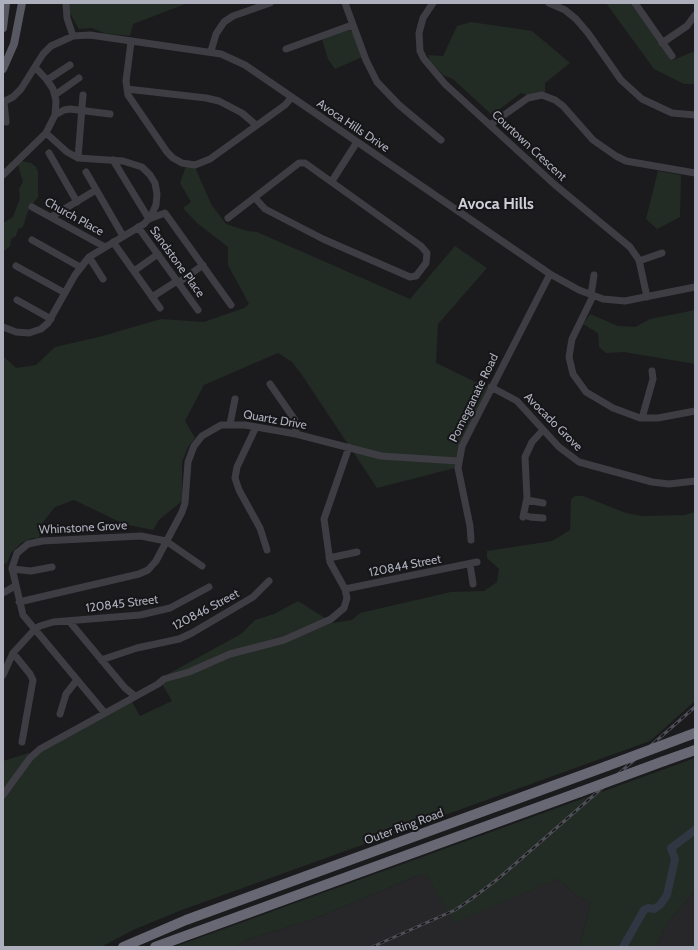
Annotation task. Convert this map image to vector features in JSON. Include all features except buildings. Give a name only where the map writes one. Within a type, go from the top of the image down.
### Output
[{"type":"highway","name":"Outer Ring Road","points":[[123,947],[175,924],[695,733]]},
{"type":"highway","points":[[155,947],[695,750]]},
{"type":"main road","points":[[3,28],[6,3]]},
{"type":"main road","points":[[3,69],[14,44],[22,3]]},
{"type":"street","points":[[66,3],[67,18],[73,36]]},
{"type":"street","points":[[211,51],[216,34],[224,22],[233,16],[270,3]]},
{"type":"street","points":[[345,3],[366,60],[380,86],[399,105],[441,140]]},
{"type":"street","name":"Courtown Crescent","points":[[433,3],[423,18],[419,33],[420,51],[424,59],[445,84],[554,184],[624,241],[639,261],[647,297]]},
{"type":"street","points":[[549,3],[565,10],[576,19],[630,90],[642,99],[672,113],[695,114]]},
{"type":"street","points":[[636,3],[672,56]]},
{"type":"street","points":[[662,43],[687,26],[695,15]]},
{"type":"street","points":[[286,49],[352,25]]},
{"type":"street","name":"Avoca Hills Drive","points":[[3,102],[21,89],[51,46],[73,36],[90,35],[131,42],[211,51],[245,65],[564,283],[592,296],[625,301],[695,287]]},
{"type":"street","points":[[131,42],[127,89],[131,102],[167,152],[173,158],[186,164],[195,165],[207,161],[285,105],[292,97]]},
{"type":"street","points":[[47,80],[70,65]]},
{"type":"street","points":[[4,171],[46,133],[55,115],[55,95],[47,80],[35,67]]},
{"type":"street","points":[[55,95],[79,78]]},
{"type":"street","points":[[127,89],[191,96],[219,101],[242,113],[256,125]]},
{"type":"street","points":[[78,158],[83,95]]},
{"type":"street","points":[[490,125],[528,98],[542,95],[555,100],[563,106],[593,140],[616,156],[626,161],[695,173]]},
{"type":"street","points":[[3,102],[6,122]]},
{"type":"street","points":[[55,115],[64,110],[110,114]]},
{"type":"street","points":[[46,133],[67,152],[78,158],[113,160],[138,165],[153,179],[157,188],[155,209],[149,219]]},
{"type":"street","points":[[332,181],[357,142]]},
{"type":"street","points":[[49,153],[77,202]]},
{"type":"street","points":[[113,160],[149,219]]},
{"type":"street","points":[[228,218],[301,162],[308,164],[426,250],[428,255],[426,263],[418,275],[410,277],[323,239],[265,209],[255,198]]},
{"type":"street","points":[[86,172],[124,236]]},
{"type":"street","points":[[51,217],[96,190]]},
{"type":"street","name":"Church Place","points":[[32,207],[106,247]]},
{"type":"street","points":[[3,327],[16,332],[29,333],[41,329],[51,319],[80,267],[89,257],[149,219],[165,213],[231,305]]},
{"type":"street","name":"Sandstone Place","points":[[138,227],[198,310]]},
{"type":"street","points":[[32,240],[80,267]]},
{"type":"street","points":[[113,242],[160,308]]},
{"type":"street","points":[[639,261],[662,253]]},
{"type":"street","points":[[134,271],[158,254]]},
{"type":"street","points":[[89,257],[103,279]]},
{"type":"street","points":[[16,266],[65,293]]},
{"type":"street","points":[[152,297],[203,266]]},
{"type":"street","name":"Pomegranate Road","points":[[471,540],[470,526],[458,460],[466,437],[550,274]]},
{"type":"street","points":[[594,275],[592,296],[570,344],[569,362],[578,383],[590,396],[627,414],[642,418],[658,418],[695,411]]},
{"type":"street","points":[[17,300],[51,319]]},
{"type":"street","points":[[642,418],[653,380],[652,370]]},
{"type":"street","points":[[270,384],[295,420],[296,434]]},
{"type":"street","name":"Avocado Grove","points":[[491,387],[517,401],[543,430],[573,458],[592,467],[652,482],[669,484],[695,481]]},
{"type":"street","points":[[230,424],[235,399]]},
{"type":"street","name":"Quartz Drive","points":[[19,602],[140,574],[152,566],[184,507],[188,462],[194,446],[208,432],[221,425],[230,424],[256,427],[296,434],[381,456],[458,460]]},
{"type":"street","points":[[256,427],[237,467],[235,478],[239,490],[260,528],[267,550]]},
{"type":"street","points":[[543,430],[532,442],[525,457],[527,500],[524,516],[530,518],[543,518]]},
{"type":"street","points":[[3,795],[30,758],[40,749],[79,729],[104,712],[158,684],[164,679],[188,672],[230,654],[284,640],[331,619],[344,608],[347,598],[345,589],[329,558],[325,516],[349,447]]},
{"type":"street","points":[[527,500],[543,503]]},
{"type":"street","name":"Whinstone Grove","points":[[12,569],[13,561],[20,550],[36,541],[141,536],[166,541]]},
{"type":"street","points":[[166,541],[202,566]]},
{"type":"street","points":[[329,558],[356,552]]},
{"type":"street","name":"120844 Street","points":[[345,589],[473,563],[473,584]]},
{"type":"street","points":[[52,568],[31,571],[12,569],[23,615],[104,712]]},
{"type":"street","name":"120846 Street","points":[[100,660],[137,648],[179,639],[192,633],[253,597],[269,581]]},
{"type":"street","points":[[3,592],[15,586]]},
{"type":"street","name":"120845 Street","points":[[34,630],[47,624],[140,615],[170,608],[209,587]]},
{"type":"street","points":[[69,621],[100,660],[125,688],[135,696]]},
{"type":"street","points":[[3,675],[13,653],[34,630]]},
{"type":"street","points":[[13,653],[33,680],[22,742]]},
{"type":"street","points":[[60,714],[66,694],[77,680]]},
{"type":"shaded area","points":[[188,3],[133,24],[130,36],[104,33],[92,28],[79,29],[70,13],[69,4]]},
{"type":"shaded area","points":[[606,3],[633,3],[658,42],[673,60],[695,51],[695,84],[684,84],[654,69]]},
{"type":"shaded area","points":[[471,22],[532,31],[570,63],[545,83],[545,92],[527,95],[521,93],[492,115],[453,79],[443,75],[430,61],[428,55],[443,56],[457,26]]},
{"type":"shaded area","points":[[347,29],[354,33],[362,57],[335,69],[328,59],[322,39]]},
{"type":"shaded area","points":[[22,161],[31,163],[36,167],[38,172],[38,197],[28,211],[23,227],[18,229],[16,236],[11,239],[10,246],[3,252],[3,223],[13,217],[20,198],[19,189],[23,182],[18,165]]},
{"type":"shaded area","points":[[186,166],[195,167],[211,204],[226,224],[247,231],[257,232],[410,299],[455,246],[487,268],[438,324],[436,363],[488,388],[460,443],[455,468],[377,488],[302,375],[292,362],[278,353],[204,385],[185,421],[195,438],[188,447],[182,462],[182,501],[159,520],[153,530],[124,524],[74,500],[55,507],[43,522],[39,538],[32,538],[21,543],[11,553],[7,563],[3,564],[3,356],[16,368],[36,365],[55,347],[99,337],[161,319],[204,322],[244,308],[249,304],[228,265],[228,247],[197,223],[183,208],[191,202],[180,183]]},
{"type":"shaded area","points":[[658,171],[681,175],[680,217],[657,229],[646,219]]},
{"type":"shaded area","points":[[695,310],[695,364],[624,352],[606,353],[599,347],[598,333],[583,324],[590,314],[618,326],[635,327],[650,319]]},
{"type":"shaded area","points":[[575,496],[583,496],[626,513],[642,516],[685,515],[695,512],[695,701],[650,741],[179,911],[133,930],[101,947],[3,947],[3,761],[45,748],[131,700],[140,716],[172,701],[159,679],[241,634],[255,620],[274,614],[298,601],[333,623],[352,620],[360,613],[451,592],[484,591],[497,582],[499,569],[487,558],[487,551],[552,541],[570,530],[571,499]]},
{"type":"shaded area","points":[[695,758],[695,891],[668,922],[655,947],[579,947],[591,903],[579,897],[558,879],[454,923],[426,875],[419,875],[314,919],[249,939],[236,947],[174,947]]},
{"type":"shaded area","points":[[419,875],[426,875],[454,922],[558,879],[579,897],[591,903],[579,947],[236,947],[249,939],[314,919]]},
{"type":"shaded area","points":[[695,891],[695,947],[655,947],[668,922]]},
{"type":"waterway","points":[[623,947],[644,910],[648,908],[654,909],[660,905],[667,895],[675,859],[671,848],[695,830]]},
{"type":"railway","points":[[372,947],[455,910],[470,900],[499,878],[695,707]]},
{"type":"district","name":"Avoca Hills","points":[[496,204]]}]
